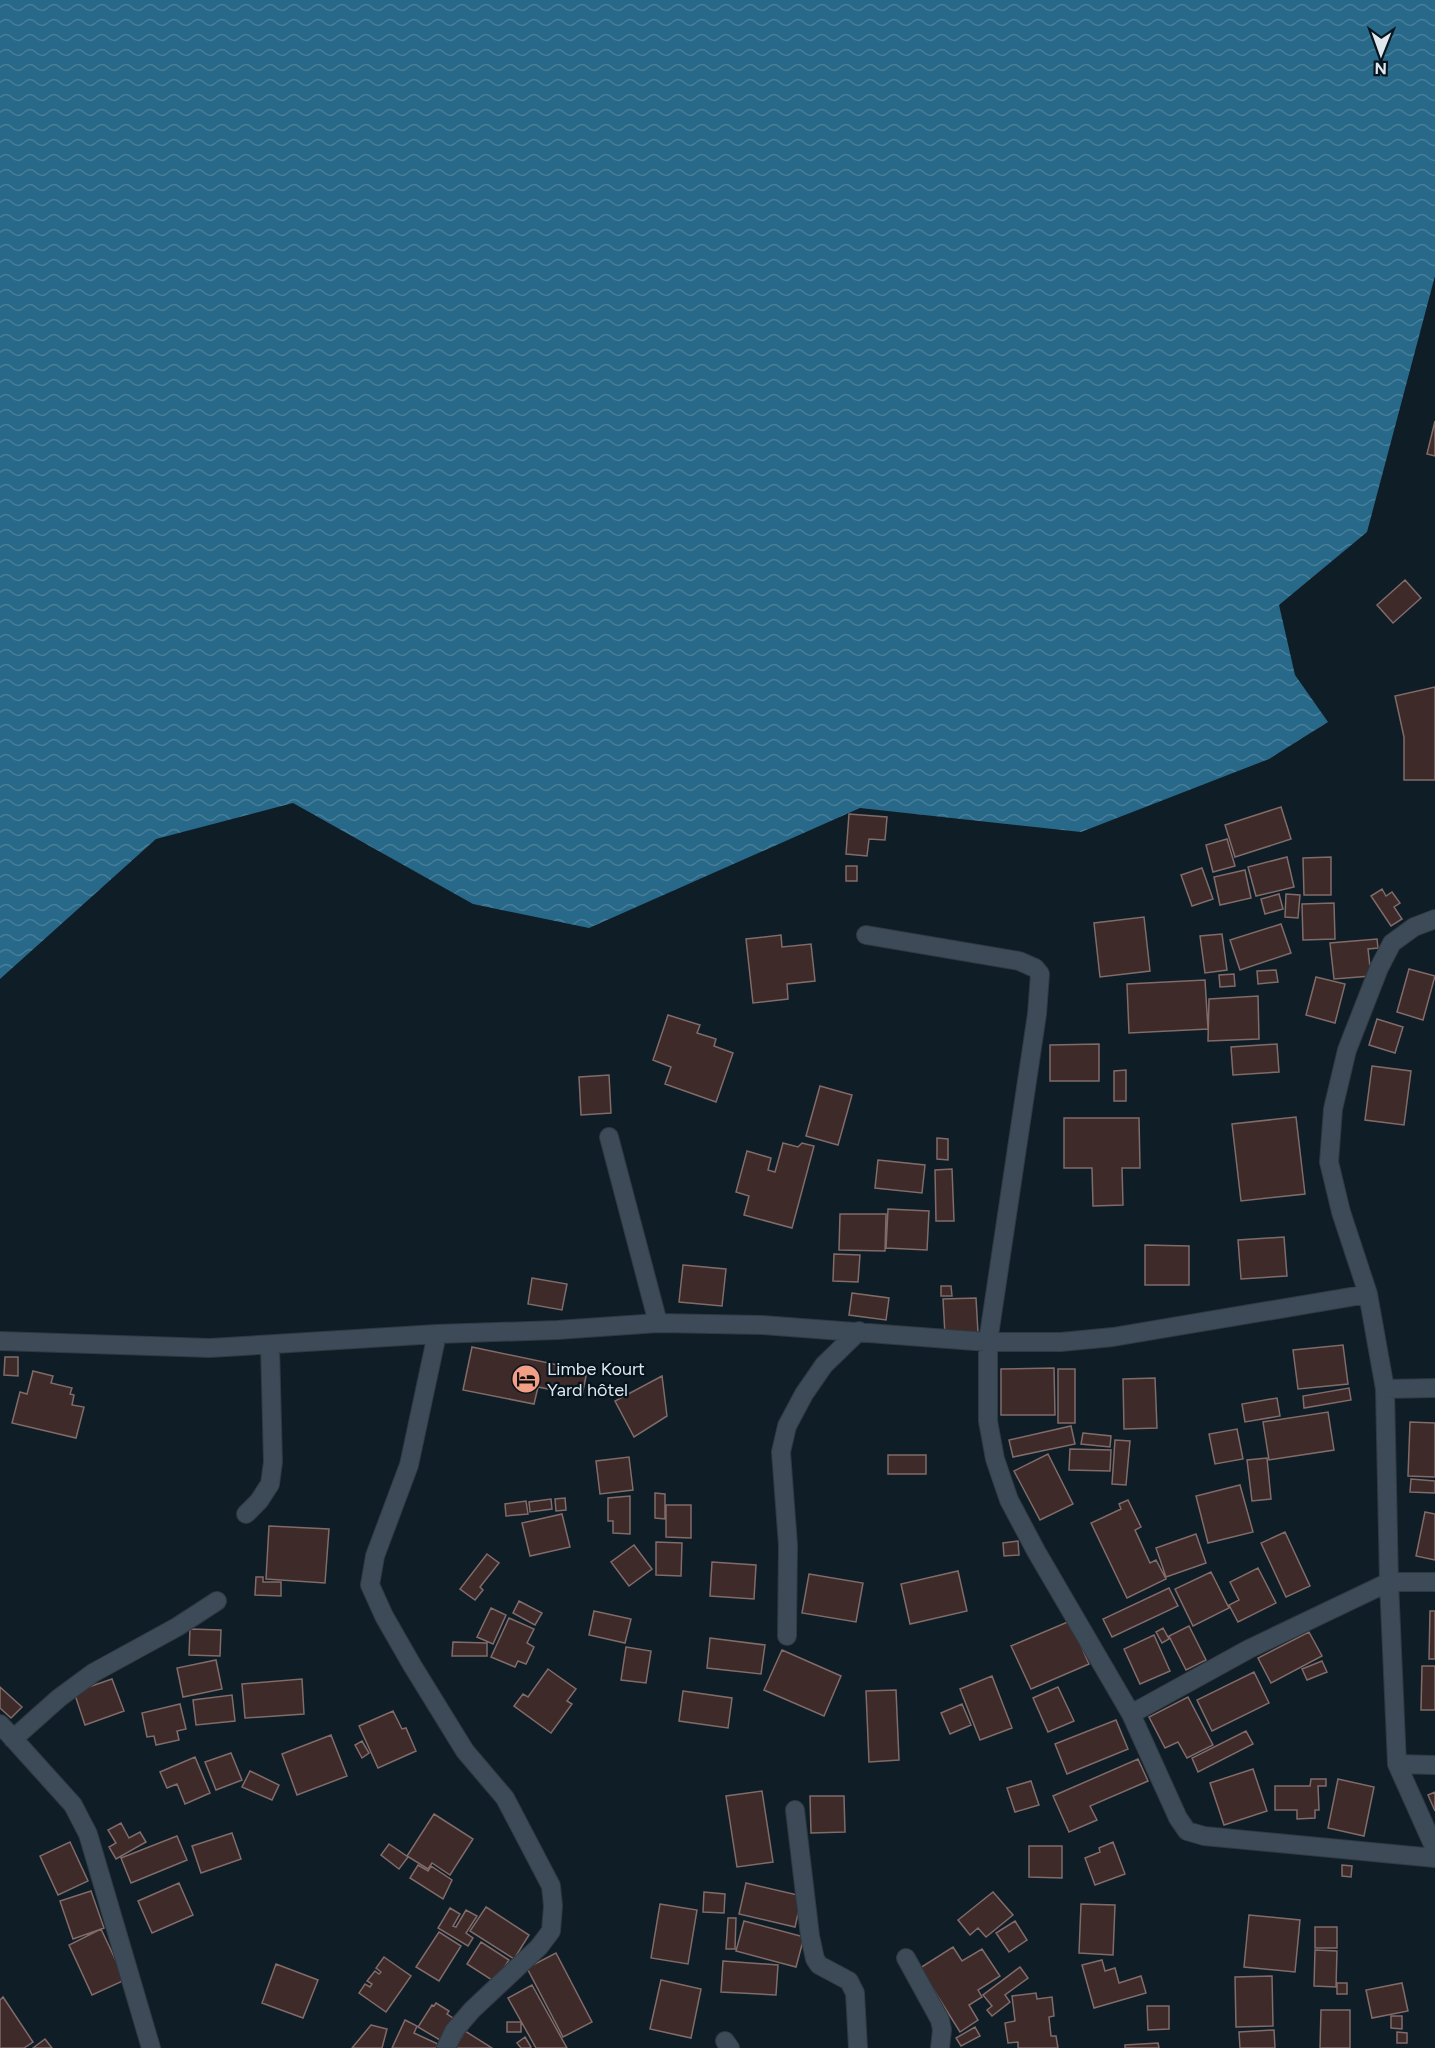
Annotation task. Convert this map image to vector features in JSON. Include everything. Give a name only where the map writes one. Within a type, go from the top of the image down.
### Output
[{"type":"street","points":[[1435,920],[1414,927],[1392,943],[1379,968],[1347,1050],[1333,1109],[1329,1162],[1341,1212],[1368,1294],[1385,1389],[1389,1582],[1397,1764],[1403,1782],[1435,1849]]},
{"type":"street","points":[[866,935],[1018,961],[1035,968],[1040,974],[1037,1014],[988,1342],[988,1421],[995,1459],[1010,1500],[1036,1551],[1131,1714],[1178,1818],[1187,1831],[1204,1836],[1435,1858]]},
{"type":"street","points":[[609,1137],[658,1323]]},
{"type":"street","points":[[0,1341],[210,1348],[658,1323],[762,1325],[988,1342],[1061,1342],[1113,1336],[1368,1294]]},
{"type":"street","points":[[787,1636],[788,1545],[781,1452],[787,1426],[824,1365],[859,1332]]},
{"type":"street","points":[[437,1334],[409,1465],[375,1556],[370,1585],[384,1616],[412,1665],[465,1751],[505,1798],[551,1886],[553,1906],[551,1931],[539,1947],[472,2010],[454,2031],[446,2048]]},
{"type":"street","points":[[246,1514],[259,1501],[270,1484],[273,1462],[270,1346]]},
{"type":"street","points":[[1385,1389],[1435,1388]]},
{"type":"street","points":[[1131,1714],[1249,1649],[1389,1582],[1435,1582]]},
{"type":"street","points":[[13,1739],[59,1698],[93,1673],[177,1627],[217,1601]]},
{"type":"street","points":[[0,1724],[74,1805],[81,1818],[151,2048]]},
{"type":"street","points":[[1397,1764],[1435,1765]]},
{"type":"street","points":[[795,1810],[810,1936],[815,1959],[819,1965],[849,1981],[855,1993],[858,2048]]},
{"type":"street","points":[[906,1958],[940,2020],[942,2030],[940,2048]]},
{"type":"water","points":[[0,0],[1435,0],[1435,276],[1367,532],[1279,605],[1295,675],[1328,722],[1269,759],[1081,832],[860,808],[589,928],[473,904],[293,803],[156,839],[0,979]]},
{"type":"building","points":[[1435,421],[1435,456],[1427,454]]},
{"type":"building","points":[[1405,580],[1421,598],[1393,623],[1377,605]]},
{"type":"building","points":[[1435,687],[1435,780],[1404,780],[1404,737],[1395,696]]},
{"type":"building","points":[[1281,807],[1291,839],[1235,857],[1225,825]]},
{"type":"building","points":[[849,814],[887,817],[885,840],[869,839],[867,856],[846,854]]},
{"type":"building","points":[[1227,839],[1235,866],[1213,872],[1206,845]]},
{"type":"building","points":[[1287,857],[1294,887],[1256,896],[1248,867]]},
{"type":"building","points":[[1331,857],[1331,895],[1304,895],[1303,858]]},
{"type":"building","points":[[846,866],[857,866],[857,881],[846,881]]},
{"type":"building","points":[[1202,868],[1213,899],[1192,906],[1181,875]]},
{"type":"building","points":[[1245,870],[1251,898],[1220,905],[1214,877]]},
{"type":"building","points":[[1382,889],[1386,896],[1392,892],[1400,903],[1394,907],[1402,919],[1391,926],[1371,896]]},
{"type":"building","points":[[1279,894],[1283,909],[1265,914],[1261,899]]},
{"type":"building","points":[[1286,894],[1300,895],[1298,918],[1285,917]]},
{"type":"building","points":[[1334,903],[1335,939],[1303,940],[1302,904]]},
{"type":"building","points":[[1144,917],[1150,971],[1100,977],[1094,923]]},
{"type":"building","points":[[1281,924],[1291,953],[1240,970],[1230,940]]},
{"type":"building","points":[[1222,934],[1227,970],[1205,973],[1200,936]]},
{"type":"building","points":[[781,935],[782,947],[811,944],[815,981],[787,984],[788,999],[753,1003],[746,939]]},
{"type":"building","points":[[1377,939],[1378,948],[1368,949],[1371,976],[1334,979],[1330,943]]},
{"type":"building","points":[[1409,969],[1435,976],[1423,1020],[1397,1012]]},
{"type":"building","points":[[1276,970],[1278,982],[1258,984],[1257,971]]},
{"type":"building","points":[[1234,974],[1235,986],[1220,987],[1219,975]]},
{"type":"building","points":[[1316,977],[1345,984],[1335,1023],[1306,1015]]},
{"type":"building","points":[[1205,980],[1208,1029],[1129,1033],[1127,984]]},
{"type":"building","points":[[1258,996],[1259,1039],[1208,1041],[1209,999]]},
{"type":"building","points":[[668,1015],[700,1025],[697,1033],[716,1039],[714,1046],[733,1053],[716,1102],[665,1084],[671,1067],[653,1060]]},
{"type":"building","points":[[1377,1019],[1403,1027],[1395,1053],[1369,1045]]},
{"type":"building","points":[[1099,1044],[1099,1081],[1050,1081],[1050,1045]]},
{"type":"building","points":[[1277,1044],[1279,1072],[1233,1075],[1231,1047]]},
{"type":"building","points":[[1372,1066],[1411,1071],[1404,1125],[1365,1120]]},
{"type":"building","points":[[1126,1070],[1126,1101],[1114,1101],[1114,1071]]},
{"type":"building","points":[[609,1075],[611,1113],[581,1115],[579,1077]]},
{"type":"building","points":[[820,1086],[852,1095],[838,1145],[806,1136]]},
{"type":"building","points":[[1296,1117],[1305,1194],[1241,1201],[1232,1124]]},
{"type":"building","points":[[1064,1118],[1139,1118],[1140,1168],[1122,1168],[1123,1205],[1093,1206],[1092,1168],[1064,1168]]},
{"type":"building","points":[[937,1138],[948,1139],[948,1160],[937,1159]]},
{"type":"building","points":[[783,1143],[798,1147],[802,1143],[814,1146],[792,1228],[744,1215],[749,1196],[736,1192],[747,1151],[771,1158],[768,1170],[775,1172]]},
{"type":"building","points":[[878,1160],[925,1165],[922,1193],[875,1188]]},
{"type":"building","points":[[952,1169],[954,1221],[936,1221],[935,1170]]},
{"type":"building","points":[[888,1209],[929,1211],[927,1250],[886,1248]]},
{"type":"building","points":[[840,1214],[886,1214],[885,1251],[839,1250]]},
{"type":"building","points":[[1284,1237],[1287,1276],[1241,1279],[1238,1240]]},
{"type":"building","points":[[1145,1245],[1189,1246],[1189,1285],[1145,1285]]},
{"type":"building","points":[[834,1254],[860,1255],[858,1282],[833,1281]]},
{"type":"building","points":[[683,1265],[726,1269],[722,1306],[679,1302]]},
{"type":"building","points":[[532,1278],[567,1284],[562,1310],[528,1304]]},
{"type":"building","points":[[941,1286],[951,1286],[952,1296],[941,1296]]},
{"type":"building","points":[[852,1293],[889,1298],[886,1320],[849,1315]]},
{"type":"building","points":[[976,1298],[978,1333],[945,1335],[943,1299]]},
{"type":"building","points":[[1343,1345],[1348,1384],[1298,1389],[1293,1350]]},
{"type":"building","name":"Limbe Kourt Yard hôtel","points":[[472,1347],[587,1371],[582,1396],[538,1387],[534,1404],[463,1390]]},
{"type":"building","points":[[5,1357],[18,1357],[18,1376],[4,1375]]},
{"type":"building","points":[[1054,1368],[1055,1415],[1001,1415],[1001,1369]]},
{"type":"building","points":[[1058,1369],[1075,1369],[1075,1423],[1058,1423]]},
{"type":"building","points":[[33,1371],[53,1376],[51,1383],[72,1388],[70,1394],[74,1395],[72,1405],[84,1407],[76,1438],[12,1423],[20,1392],[27,1394]]},
{"type":"building","points":[[662,1376],[667,1416],[634,1437],[615,1401]]},
{"type":"building","points":[[1155,1378],[1157,1428],[1124,1429],[1123,1379]]},
{"type":"building","points":[[1349,1388],[1351,1400],[1304,1408],[1303,1396]]},
{"type":"building","points":[[1277,1398],[1280,1416],[1245,1422],[1242,1404]]},
{"type":"building","points":[[1328,1412],[1334,1450],[1269,1460],[1263,1422]]},
{"type":"building","points":[[1410,1422],[1435,1423],[1435,1477],[1408,1476]]},
{"type":"building","points":[[1071,1426],[1075,1444],[1013,1457],[1009,1440]]},
{"type":"building","points":[[1237,1429],[1243,1459],[1215,1464],[1209,1434]]},
{"type":"building","points":[[1083,1433],[1111,1436],[1110,1447],[1081,1444]]},
{"type":"building","points":[[1115,1440],[1130,1441],[1126,1485],[1112,1484]]},
{"type":"building","points":[[1070,1449],[1111,1450],[1110,1471],[1069,1470]]},
{"type":"building","points":[[1048,1454],[1073,1504],[1040,1520],[1014,1471]]},
{"type":"building","points":[[888,1455],[926,1455],[926,1474],[888,1474]]},
{"type":"building","points":[[629,1457],[633,1490],[600,1494],[596,1461]]},
{"type":"building","points":[[1267,1458],[1271,1499],[1252,1501],[1247,1460]]},
{"type":"building","points":[[1411,1479],[1435,1481],[1435,1493],[1410,1492]]},
{"type":"building","points":[[1240,1485],[1253,1532],[1208,1543],[1196,1496]]},
{"type":"building","points":[[655,1493],[665,1494],[665,1519],[655,1518]]},
{"type":"building","points":[[630,1496],[630,1534],[613,1533],[613,1521],[608,1521],[608,1498]]},
{"type":"building","points":[[565,1498],[566,1510],[556,1511],[555,1499]]},
{"type":"building","points":[[551,1499],[552,1509],[530,1512],[529,1502]]},
{"type":"building","points":[[1128,1500],[1141,1527],[1135,1530],[1150,1563],[1156,1560],[1166,1579],[1127,1598],[1091,1523],[1121,1509],[1119,1504]]},
{"type":"building","points":[[526,1501],[528,1514],[506,1516],[505,1504]]},
{"type":"building","points":[[666,1505],[691,1505],[691,1538],[666,1537]]},
{"type":"building","points":[[1425,1512],[1435,1514],[1435,1560],[1416,1556]]},
{"type":"building","points":[[562,1514],[570,1547],[530,1556],[522,1523]]},
{"type":"building","points":[[269,1526],[329,1529],[325,1583],[266,1579]]},
{"type":"building","points":[[1285,1532],[1310,1586],[1286,1597],[1261,1543]]},
{"type":"building","points":[[1196,1534],[1206,1563],[1166,1577],[1156,1548]]},
{"type":"building","points":[[1018,1541],[1019,1555],[1004,1556],[1003,1543]]},
{"type":"building","points":[[656,1542],[682,1543],[681,1576],[656,1575]]},
{"type":"building","points":[[634,1545],[652,1569],[629,1586],[611,1562]]},
{"type":"building","points":[[487,1554],[499,1563],[480,1587],[483,1590],[475,1600],[460,1589]]},
{"type":"building","points":[[712,1562],[756,1565],[754,1599],[710,1596]]},
{"type":"building","points":[[1258,1568],[1276,1603],[1238,1622],[1229,1605],[1239,1600],[1230,1582]]},
{"type":"building","points":[[958,1571],[967,1611],[910,1624],[901,1584]]},
{"type":"building","points":[[1211,1572],[1229,1608],[1193,1626],[1175,1589]]},
{"type":"building","points":[[809,1574],[863,1583],[856,1622],[802,1613]]},
{"type":"building","points":[[256,1577],[263,1577],[263,1582],[281,1582],[281,1596],[255,1595]]},
{"type":"building","points":[[1169,1588],[1178,1606],[1112,1637],[1103,1619]]},
{"type":"building","points":[[519,1601],[542,1613],[535,1625],[513,1613]]},
{"type":"building","points":[[491,1608],[506,1615],[493,1644],[477,1637]]},
{"type":"building","points":[[594,1611],[631,1619],[625,1643],[589,1635]]},
{"type":"building","points":[[1430,1611],[1435,1611],[1435,1659],[1429,1659]]},
{"type":"building","points":[[509,1618],[534,1629],[527,1643],[534,1647],[526,1664],[518,1661],[515,1667],[491,1657]]},
{"type":"building","points":[[1070,1621],[1089,1664],[1031,1689],[1011,1646]]},
{"type":"building","points":[[1189,1626],[1206,1660],[1186,1670],[1169,1636]]},
{"type":"building","points":[[1163,1628],[1169,1639],[1162,1643],[1156,1632]]},
{"type":"building","points":[[190,1629],[221,1630],[220,1656],[189,1655]]},
{"type":"building","points":[[1309,1632],[1322,1656],[1271,1683],[1258,1658]]},
{"type":"building","points":[[1154,1635],[1170,1671],[1140,1684],[1124,1649]]},
{"type":"building","points":[[710,1638],[765,1645],[761,1674],[707,1668]]},
{"type":"building","points":[[453,1642],[487,1643],[487,1656],[452,1656]]},
{"type":"building","points":[[626,1647],[651,1651],[646,1683],[621,1680]]},
{"type":"building","points":[[782,1650],[841,1676],[824,1716],[764,1690]]},
{"type":"building","points":[[216,1660],[222,1689],[183,1697],[177,1668]]},
{"type":"building","points":[[1322,1661],[1327,1672],[1307,1680],[1302,1669]]},
{"type":"building","points":[[1422,1666],[1435,1666],[1435,1710],[1421,1710]]},
{"type":"building","points":[[548,1669],[576,1689],[567,1701],[572,1704],[551,1733],[514,1706],[523,1694],[528,1697]]},
{"type":"building","points":[[1254,1672],[1269,1703],[1212,1731],[1197,1700]]},
{"type":"building","points":[[992,1676],[1012,1728],[980,1740],[960,1689]]},
{"type":"building","points":[[112,1679],[124,1711],[85,1725],[74,1692]]},
{"type":"building","points":[[302,1679],[304,1714],[245,1718],[242,1684]]},
{"type":"building","points":[[0,1687],[22,1707],[11,1718],[0,1708]]},
{"type":"building","points":[[1058,1687],[1074,1721],[1048,1732],[1033,1698]]},
{"type":"building","points":[[896,1690],[899,1760],[869,1762],[866,1691]]},
{"type":"building","points":[[683,1691],[732,1698],[728,1728],[679,1721]]},
{"type":"building","points":[[232,1695],[235,1721],[196,1725],[193,1700]]},
{"type":"building","points":[[1188,1697],[1213,1745],[1187,1758],[1178,1742],[1165,1748],[1149,1717]]},
{"type":"building","points":[[180,1704],[186,1729],[177,1731],[179,1740],[156,1745],[154,1736],[147,1737],[142,1713]]},
{"type":"building","points":[[962,1704],[971,1725],[950,1734],[941,1713]]},
{"type":"building","points":[[393,1711],[402,1729],[406,1728],[416,1751],[378,1768],[359,1726]]},
{"type":"building","points":[[1116,1720],[1128,1749],[1067,1774],[1055,1744]]},
{"type":"building","points":[[1246,1731],[1253,1744],[1198,1772],[1192,1758]]},
{"type":"building","points":[[331,1735],[347,1776],[297,1795],[282,1754]]},
{"type":"building","points":[[362,1741],[369,1753],[362,1758],[355,1745]]},
{"type":"building","points":[[231,1753],[242,1780],[216,1790],[205,1762]]},
{"type":"building","points":[[195,1757],[210,1793],[185,1804],[177,1784],[167,1788],[160,1772]]},
{"type":"building","points":[[1138,1759],[1148,1781],[1090,1806],[1097,1820],[1069,1832],[1053,1796]]},
{"type":"building","points":[[1253,1769],[1267,1811],[1224,1825],[1210,1783]]},
{"type":"building","points":[[250,1771],[279,1785],[272,1800],[242,1787]]},
{"type":"building","points":[[1311,1779],[1326,1779],[1326,1786],[1318,1786],[1319,1810],[1315,1810],[1315,1818],[1297,1819],[1297,1810],[1275,1810],[1275,1786],[1310,1786]]},
{"type":"building","points":[[1338,1779],[1374,1787],[1364,1836],[1328,1828]]},
{"type":"building","points":[[1031,1781],[1039,1805],[1015,1812],[1007,1788]]},
{"type":"building","points":[[762,1791],[773,1862],[737,1867],[726,1796]]},
{"type":"building","points":[[1435,1792],[1435,1811],[1428,1795]]},
{"type":"building","points":[[810,1796],[844,1796],[845,1832],[811,1833]]},
{"type":"building","points":[[434,1814],[473,1839],[450,1875],[432,1863],[428,1869],[407,1856]]},
{"type":"building","points":[[121,1823],[129,1838],[140,1832],[146,1842],[116,1859],[109,1847],[116,1843],[108,1830]]},
{"type":"building","points":[[232,1833],[241,1859],[201,1873],[192,1846]]},
{"type":"building","points":[[177,1836],[187,1860],[131,1883],[121,1858]]},
{"type":"building","points":[[70,1842],[88,1881],[58,1895],[40,1856]]},
{"type":"building","points":[[1113,1842],[1125,1874],[1095,1885],[1085,1858],[1100,1852],[1099,1848]]},
{"type":"building","points":[[389,1844],[408,1857],[399,1869],[381,1855]]},
{"type":"building","points":[[1029,1846],[1062,1846],[1062,1878],[1029,1877]]},
{"type":"building","points":[[418,1865],[428,1871],[431,1866],[452,1880],[443,1899],[410,1878]]},
{"type":"building","points":[[1342,1865],[1352,1866],[1351,1877],[1342,1876]]},
{"type":"building","points":[[179,1883],[193,1915],[152,1933],[138,1901]]},
{"type":"building","points":[[746,1883],[802,1896],[795,1927],[739,1914]]},
{"type":"building","points":[[91,1891],[104,1928],[73,1939],[60,1901]]},
{"type":"building","points":[[704,1892],[725,1894],[724,1913],[703,1912]]},
{"type":"building","points":[[993,1892],[1013,1915],[986,1937],[978,1928],[970,1935],[958,1920]]},
{"type":"building","points":[[660,1904],[697,1910],[688,1964],[651,1958]]},
{"type":"building","points":[[1081,1904],[1115,1905],[1113,1955],[1079,1953]]},
{"type":"building","points":[[486,1907],[529,1935],[514,1959],[470,1931]]},
{"type":"building","points":[[450,1908],[460,1914],[453,1926],[456,1927],[466,1910],[477,1916],[466,1933],[473,1938],[468,1946],[438,1928]]},
{"type":"building","points":[[1249,1915],[1300,1920],[1295,1972],[1244,1967]]},
{"type":"building","points":[[728,1918],[736,1918],[735,1949],[726,1949]]},
{"type":"building","points":[[744,1921],[804,1937],[796,1967],[736,1951]]},
{"type":"building","points":[[1015,1921],[1027,1940],[1009,1952],[996,1933]]},
{"type":"building","points":[[1315,1927],[1337,1927],[1337,1948],[1315,1948]]},
{"type":"building","points":[[101,1929],[125,1980],[92,1995],[69,1945]]},
{"type":"building","points":[[439,1932],[461,1946],[439,1981],[416,1967]]},
{"type":"building","points":[[481,1942],[509,1960],[495,1982],[467,1964]]},
{"type":"building","points":[[953,1947],[962,1961],[982,1949],[1000,1976],[978,1990],[982,1997],[969,2005],[978,2020],[960,2032],[920,1968]]},
{"type":"building","points":[[1315,1950],[1337,1951],[1336,1987],[1314,1986]]},
{"type":"building","points":[[556,1953],[592,2022],[563,2037],[527,1968]]},
{"type":"building","points":[[384,1957],[411,1976],[386,2012],[359,1993],[365,1984],[370,1987],[372,1984],[367,1981],[375,1971],[379,1974],[381,1972],[376,1968]]},
{"type":"building","points":[[1102,1960],[1105,1971],[1115,1968],[1119,1983],[1141,1976],[1146,1993],[1094,2008],[1082,1965]]},
{"type":"building","points":[[723,1961],[778,1965],[776,1995],[721,1992]]},
{"type":"building","points":[[276,1964],[318,1980],[303,2018],[262,2003]]},
{"type":"building","points":[[1020,1967],[1028,1978],[1005,1995],[1010,2002],[992,2016],[987,2010],[992,2006],[983,1995]]},
{"type":"building","points":[[1272,1976],[1273,2026],[1236,2027],[1235,1977]]},
{"type":"building","points":[[661,1980],[701,1989],[691,2038],[650,2029]]},
{"type":"building","points":[[1337,1983],[1347,1983],[1347,1994],[1337,1994]]},
{"type":"building","points":[[1402,1983],[1408,2011],[1372,2018],[1366,1990]]},
{"type":"building","points":[[532,1985],[567,2048],[536,2048],[508,1998]]},
{"type":"building","points":[[1036,1993],[1037,1999],[1052,1997],[1054,2016],[1049,2017],[1051,2036],[1056,2036],[1058,2048],[1018,2048],[1018,2042],[1008,2043],[1005,2023],[1015,2021],[1012,1996]]},
{"type":"building","points":[[3,1997],[33,2042],[24,2048],[0,2048],[0,2000]]},
{"type":"building","points":[[436,2003],[449,2011],[447,2014],[453,2018],[440,2040],[418,2027],[432,2005]]},
{"type":"building","points":[[1147,2006],[1169,2006],[1169,2029],[1148,2030]]},
{"type":"building","points":[[1321,2010],[1350,2010],[1350,2048],[1320,2048]]},
{"type":"building","points":[[1391,2016],[1402,2016],[1402,2029],[1391,2028]]},
{"type":"building","points":[[405,2020],[417,2026],[414,2033],[438,2044],[436,2048],[392,2048]]},
{"type":"building","points":[[507,2022],[521,2022],[521,2032],[507,2032]]},
{"type":"building","points":[[371,2025],[387,2029],[382,2048],[352,2048]]},
{"type":"building","points":[[975,2027],[980,2036],[961,2046],[956,2038]]},
{"type":"building","points":[[1274,2030],[1275,2048],[1240,2048],[1239,2032]]},
{"type":"building","points":[[465,2031],[492,2048],[455,2048]]},
{"type":"building","points":[[1397,2032],[1407,2033],[1407,2043],[1397,2043]]},
{"type":"building","points":[[525,2037],[531,2047],[521,2048],[517,2043]]},
{"type":"building","points":[[45,2039],[52,2048],[33,2048]]},
{"type":"building","points":[[1158,2043],[1159,2048],[1125,2048],[1125,2045]]},
{"type":"place","name":"Limbe Kourt Yard hôtel","points":[[526,1379]]}]
